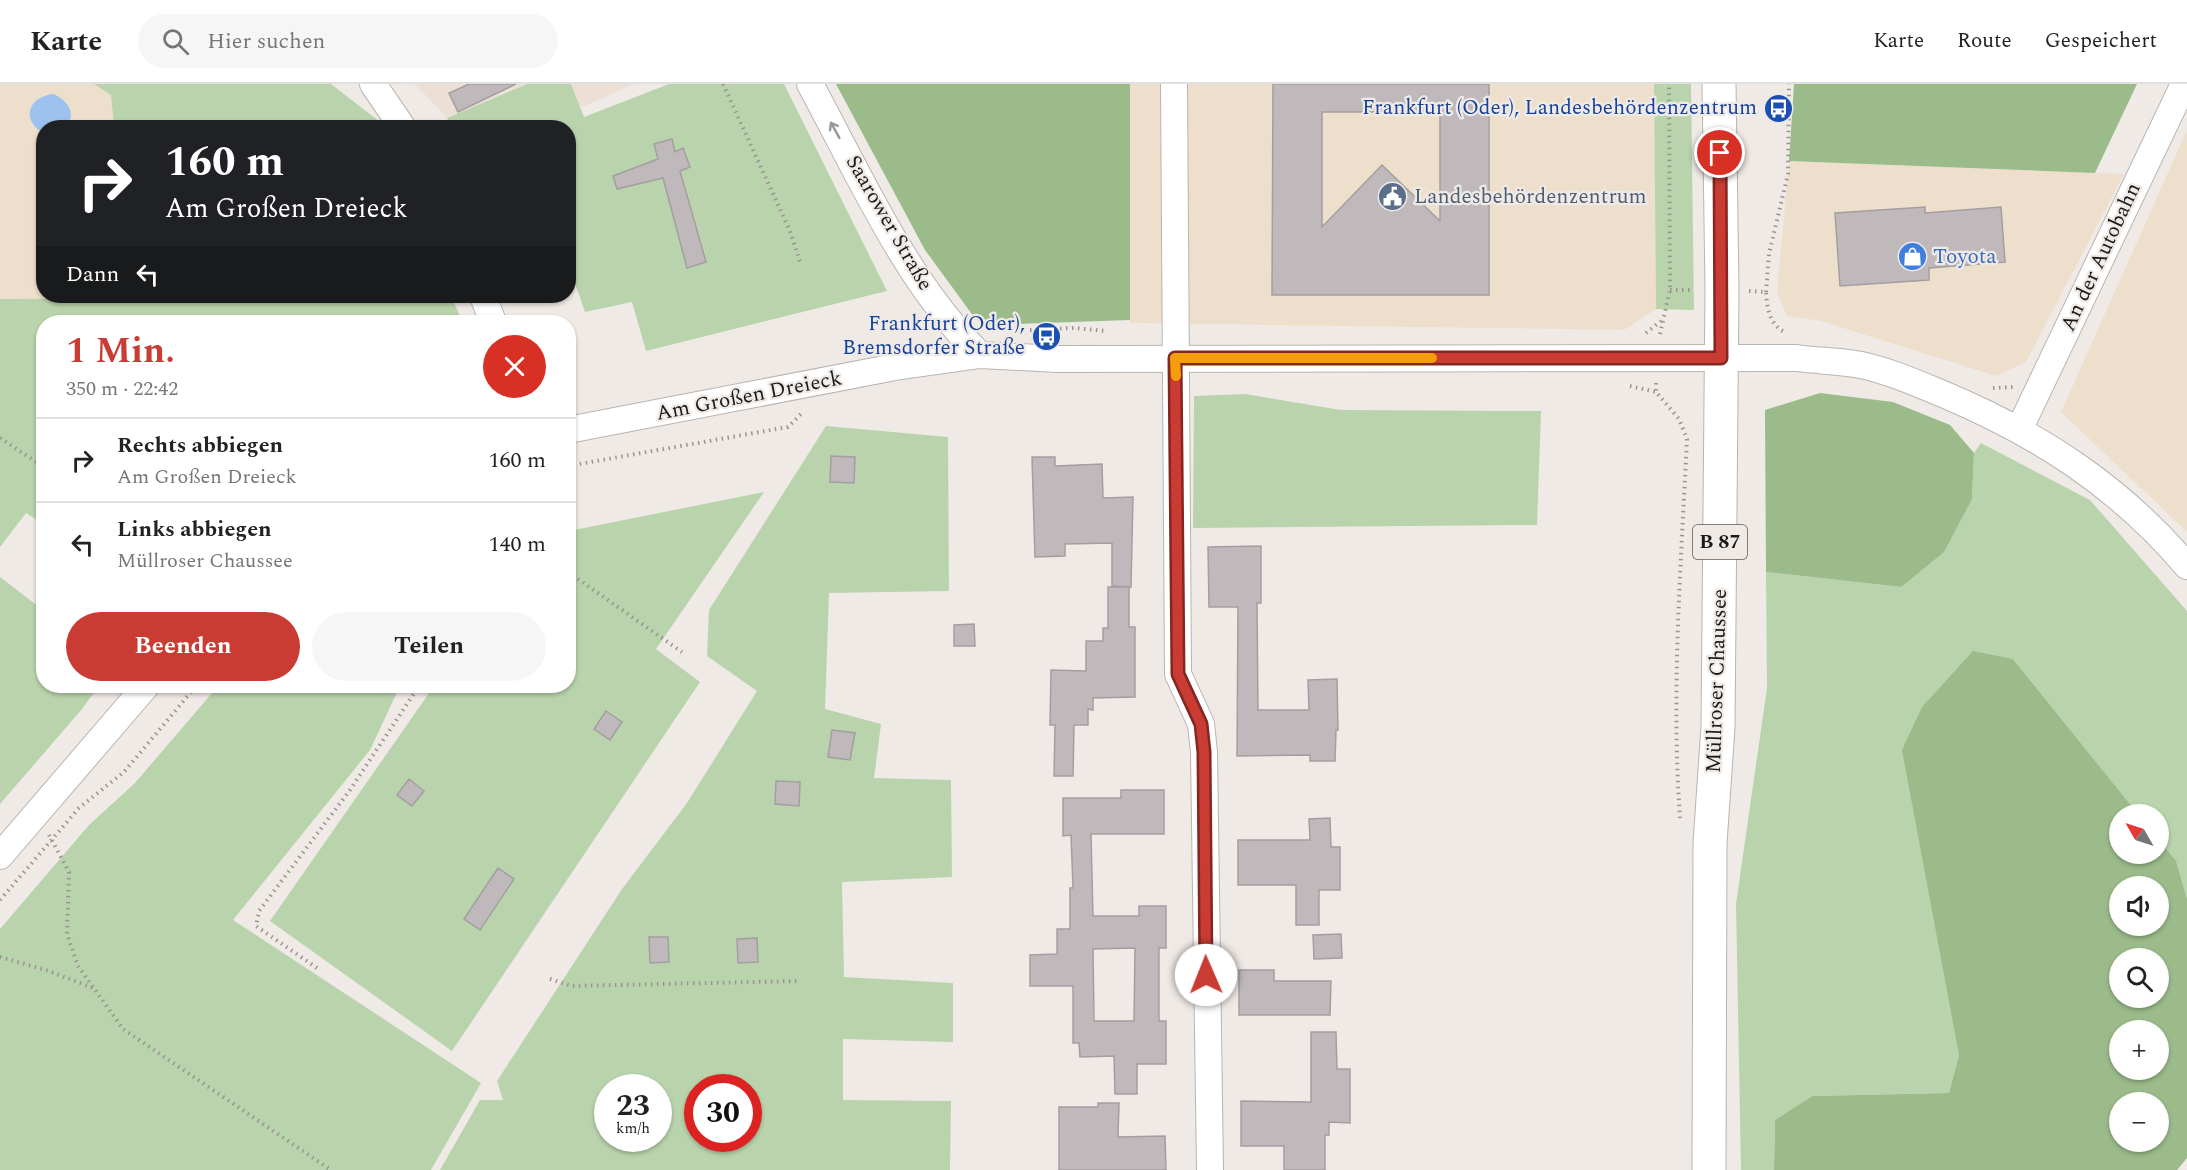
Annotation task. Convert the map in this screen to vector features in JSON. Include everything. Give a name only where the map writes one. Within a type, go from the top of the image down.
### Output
[{"type":"main road","name":"Müllroser Chaussee","points":[[1709,1170],[1710,843],[1718,727],[1721,358],[1719,84]]},
{"type":"street","points":[[373,84],[398,120]]},
{"type":"street","name":"Saarower Straße","points":[[810,84],[901,249],[937,304],[980,355]]},
{"type":"street","points":[[1174,84],[1178,674],[1201,724],[1204,752],[1210,1170]]},
{"type":"street","name":"An der Autobahn","points":[[2019,430],[2184,84]]},
{"type":"street","name":"Am Großen Dreieck","points":[[576,428],[895,368],[980,355],[1058,359],[1721,358]]},
{"type":"street","points":[[1721,358],[1797,358],[1861,365],[1904,378],[2019,430],[2069,458],[2117,494],[2161,535],[2187,566]]},
{"type":"street","points":[[0,856],[140,693]]},
{"type":"path","points":[[723,84],[790,231],[801,264]]},
{"type":"path","points":[[1669,84],[1670,290],[1656,358],[1656,392],[1678,419],[1687,439],[1676,683],[1675,753],[1680,822]]},
{"type":"path","points":[[1766,292],[1769,254],[1788,174],[1789,84]]},
{"type":"path","points":[[576,465],[789,427],[808,407]]},
{"type":"path","points":[[0,438],[36,462]]},
{"type":"path","points":[[576,579],[682,652]]},
{"type":"path","points":[[0,900],[79,808],[124,772],[190,693]]},
{"type":"path","points":[[317,968],[256,926],[259,911],[350,790],[413,693]]},
{"type":"path","points":[[38,813],[69,872],[67,934],[78,966],[123,1029],[331,1170]]},
{"type":"path","points":[[0,957],[46,970],[95,989]]},
{"type":"path","points":[[550,979],[572,986],[796,981]]},
{"type":"shaded area","points":[[0,84],[94,84],[111,95],[113,120],[36,120],[36,299],[0,299]]},
{"type":"shaded area","points":[[415,84],[527,84],[447,118]]},
{"type":"shaded area","points":[[571,84],[634,84],[580,108]]},
{"type":"shaded area","name":"Landesbehördenzentrum","points":[[1130,84],[1654,84],[1656,309],[1624,330],[1130,323]]},
{"type":"shaded area","points":[[2187,130],[2187,532],[2061,412]]},
{"type":"shaded area","points":[[1789,161],[2124,174],[2026,362],[1996,376],[1821,321],[1787,316],[1777,292]]},
{"type":"green space","points":[[94,84],[331,84],[377,120],[113,120],[111,95]]},
{"type":"green space","points":[[527,84],[571,84],[584,117],[669,84],[784,84],[887,291],[646,351],[632,302],[585,312],[576,286],[576,120],[448,120],[447,118]]},
{"type":"green space","points":[[836,84],[1130,84],[1130,320],[984,325],[974,317],[925,250]]},
{"type":"green space","points":[[1654,84],[1691,84],[1694,310],[1656,309]]},
{"type":"green space","points":[[1794,84],[2137,84],[2095,173],[1789,161]]},
{"type":"green space","points":[[0,299],[36,299],[36,303],[454,303],[460,315],[36,315],[36,519],[26,513],[0,547]]},
{"type":"green space","points":[[1820,393],[1893,402],[1950,425],[1974,453],[1972,499],[1944,552],[1901,587],[1766,572],[1765,410]]},
{"type":"green space","points":[[1245,394],[1341,410],[1541,411],[1537,525],[1193,528],[1194,396]]},
{"type":"green space","points":[[826,426],[948,437],[949,591],[829,593],[825,709],[881,724],[874,778],[951,780],[952,877],[842,882],[844,977],[953,983],[953,1042],[843,1039],[843,1100],[951,1101],[950,1170],[440,1170],[480,1100],[503,1100],[497,1081],[622,889],[687,803],[757,691],[707,656],[709,610]]},
{"type":"green space","points":[[1981,443],[2090,500],[2187,611],[2187,899],[2176,862],[2169,853],[2169,804],[2130,804],[2013,659],[1959,1055],[1949,1093],[1812,1096],[1775,1120],[1774,1170],[1741,1170],[1736,904],[1767,688],[1766,572],[1901,587],[1972,499],[1974,453]]},
{"type":"green space","points":[[764,492],[656,649],[700,682],[452,1051],[270,921],[429,693],[576,693],[576,530]]},
{"type":"green space","points":[[0,577],[36,605],[36,693],[94,693],[0,804]]},
{"type":"green space","points":[[1973,651],[2013,659],[2130,804],[2109,804],[2109,864],[2169,864],[2169,852],[2176,861],[2187,899],[2187,1158],[2177,1170],[1774,1170],[1775,1120],[1812,1096],[1949,1093],[1959,1055],[1902,750],[1922,707]]},
{"type":"green space","points":[[212,693],[397,693],[370,750],[233,920],[481,1083],[431,1170],[0,1170],[0,929],[89,825],[135,783]]},
{"type":"water","points":[[54,94],[63,100],[71,113],[70,120],[36,120],[36,127],[30,115],[31,109],[38,99]]},
{"type":"building","points":[[469,84],[516,84],[458,112],[449,93]]},
{"type":"building","points":[[1273,84],[1489,84],[1489,295],[1272,295]],"holes":[[[1322,112],[1440,112],[1440,221],[1382,165],[1322,227]]]},
{"type":"building","points":[[672,139],[675,152],[683,148],[690,167],[680,171],[706,262],[687,268],[663,178],[617,189],[613,176],[658,159],[654,144]]},
{"type":"building","points":[[1925,207],[1925,213],[2001,207],[2005,262],[1929,268],[1929,280],[1840,286],[1835,213]]},
{"type":"building","points":[[831,456],[855,457],[854,483],[830,482]]},
{"type":"building","points":[[1032,457],[1055,457],[1055,466],[1102,464],[1103,498],[1133,497],[1131,587],[1112,586],[1112,543],[1065,544],[1065,556],[1035,557]]},
{"type":"building","points":[[1261,546],[1261,603],[1257,603],[1258,710],[1309,710],[1308,680],[1337,679],[1338,730],[1336,730],[1335,761],[1310,761],[1310,755],[1237,756],[1238,607],[1209,607],[1208,547]]},
{"type":"building","points":[[1108,587],[1129,587],[1129,627],[1135,627],[1135,697],[1093,698],[1093,710],[1088,709],[1088,725],[1074,725],[1073,776],[1054,776],[1055,725],[1050,725],[1051,670],[1086,671],[1086,641],[1103,641],[1103,628],[1108,628]]},
{"type":"building","points":[[974,624],[975,646],[954,646],[954,625]]},
{"type":"building","points":[[606,711],[622,722],[610,740],[594,729]]},
{"type":"building","points":[[832,730],[855,733],[850,760],[828,757]]},
{"type":"building","points":[[409,779],[424,791],[412,806],[397,795]]},
{"type":"building","points":[[776,781],[800,782],[799,806],[775,804]]},
{"type":"building","points":[[1121,790],[1164,790],[1164,834],[1091,834],[1093,916],[1139,916],[1139,906],[1166,906],[1166,948],[1159,948],[1159,1021],[1166,1021],[1166,1064],[1137,1064],[1137,1094],[1115,1094],[1114,1056],[1080,1057],[1079,1043],[1073,1043],[1073,986],[1030,986],[1030,955],[1057,954],[1057,929],[1070,929],[1070,888],[1073,888],[1071,835],[1063,836],[1063,798],[1121,798]],"holes":[[[1135,948],[1134,1021],[1094,1021],[1093,949]]]},
{"type":"building","points":[[1330,818],[1331,847],[1340,847],[1340,890],[1319,890],[1319,925],[1296,925],[1296,885],[1238,885],[1238,840],[1310,840],[1309,819]]},
{"type":"building","points":[[498,868],[514,879],[480,930],[464,919]]},
{"type":"building","points":[[1341,934],[1342,958],[1314,959],[1313,935]]},
{"type":"building","points":[[649,937],[668,937],[669,962],[650,963]]},
{"type":"building","points":[[757,938],[758,962],[738,963],[737,939]]},
{"type":"building","points":[[1239,970],[1274,970],[1274,981],[1331,981],[1330,1015],[1239,1015]]},
{"type":"building","points":[[1311,1032],[1336,1032],[1337,1069],[1350,1069],[1350,1123],[1329,1122],[1329,1135],[1325,1135],[1325,1170],[1284,1170],[1284,1146],[1241,1146],[1241,1101],[1311,1102]]},
{"type":"building","points":[[1098,1103],[1119,1103],[1118,1137],[1165,1136],[1166,1170],[1059,1170],[1059,1107],[1098,1107]]},
{"type":"slow traffic","points":[[1176,376],[1175,358],[1432,358]]},
{"type":"place","name":"Frankfurt (Oder), Landesbehördenzentrum","points":[[1778,108]]},
{"type":"place","name":"Landesbehördenzentrum","points":[[1393,197]]},
{"type":"place","name":"Toyota","points":[[1912,257]]},
{"type":"place","name":"Frankfurt (Oder), Bremsdorfer Straße","points":[[1046,336]]},
{"type":"route","points":[[1206,975],[1204,752],[1201,724],[1178,674],[1175,358],[1721,358],[1720,153]]}]
